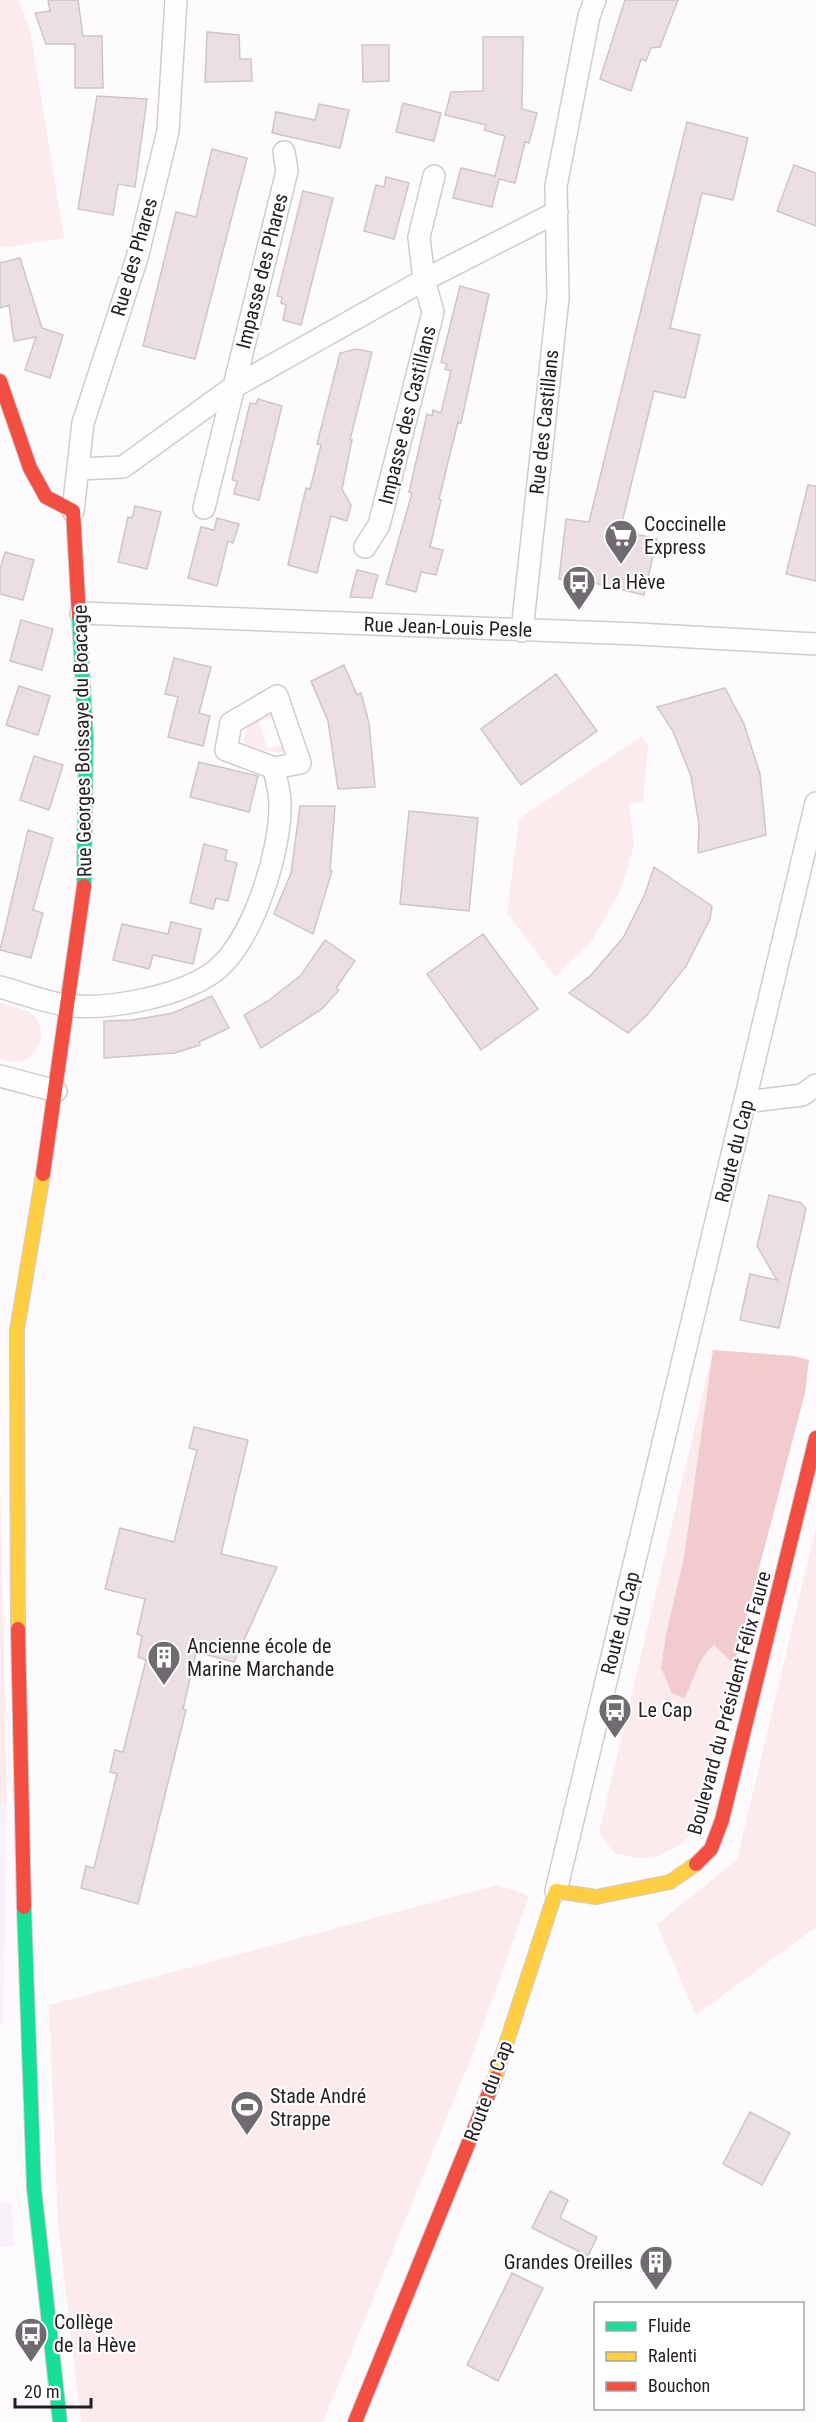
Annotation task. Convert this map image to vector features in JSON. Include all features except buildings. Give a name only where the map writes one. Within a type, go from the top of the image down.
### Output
[{"type":"street","name":"Rue des Phares","points":[[74,511],[83,423],[137,258],[168,131],[176,0]]},
{"type":"street","name":"Rue des Castillans","points":[[522,631],[558,298],[556,186],[589,16],[595,0]]},
{"type":"street","name":"Impasse des Phares","points":[[232,388],[287,171],[284,152]]},
{"type":"street","points":[[424,280],[419,237],[434,176]]},
{"type":"street","points":[[80,469],[123,467],[232,388],[424,280],[557,212]]},
{"type":"street","name":"Impasse des Castillans","points":[[365,548],[379,525],[433,312],[424,280]]},
{"type":"street","points":[[0,381],[30,468],[46,497],[74,511]]},
{"type":"street","points":[[204,508],[232,388]]},
{"type":"street","name":"Rue Georges Boissaye du Boacage","points":[[60,2422],[34,2188],[27,2044],[8,1329],[56,1091],[85,878],[86,738],[74,511]]},
{"type":"street","name":"Rue Jean-Louis Pesle","points":[[81,613],[816,644]]},
{"type":"street","points":[[0,987],[68,1005],[122,1003],[172,994],[216,970],[238,942],[260,904],[275,853],[280,804],[274,768]]},
{"type":"street","name":"Route du Cap","points":[[354,2422],[492,2087],[556,1891],[816,803]]},
{"type":"street","points":[[0,1076],[56,1091]]},
{"type":"street","points":[[746,1102],[802,1095],[816,1085]]},
{"type":"street","name":"Boulevard du Président Félix Faure","points":[[556,1891],[596,1897],[670,1882],[689,1871],[711,1849],[722,1820],[816,1438]]},
{"type":"shaded area","points":[[0,0],[18,0],[30,29],[64,238],[0,248]]},
{"type":"shaded area","points":[[271,711],[275,716],[259,722],[267,749],[285,744],[283,751],[279,753],[251,748],[243,741],[248,725]]},
{"type":"shaded area","points":[[642,736],[648,746],[643,801],[629,804],[634,845],[621,889],[591,942],[555,977],[507,913],[519,819]]},
{"type":"shaded area","points":[[0,1003],[29,1012],[37,1020],[41,1036],[39,1044],[30,1057],[23,1061],[12,1062],[0,1059]]},
{"type":"shaded area","points":[[713,1350],[684,1557],[666,1634],[661,1668],[691,1688],[700,1656],[714,1645],[734,1664],[702,1811],[686,1842],[656,1857],[637,1858],[614,1853],[599,1833]]},
{"type":"shaded area","points":[[713,1350],[794,1356],[809,1360],[805,1393],[734,1664],[714,1645],[703,1657],[684,1698],[672,1693],[661,1668],[666,1634],[684,1557]]},
{"type":"shaded area","points":[[0,1482],[7,1803],[0,1803]]},
{"type":"shaded area","points":[[816,1527],[816,1927],[696,2015],[657,1924],[737,1860]]},
{"type":"shaded area","points":[[0,1803],[7,1803],[3,2025],[0,2025]]},
{"type":"shaded area","name":"Stade André Strappe","points":[[498,1885],[529,1896],[475,2048],[323,2422],[81,2422],[58,2223],[49,2005]]},
{"type":"shaded area","points":[[0,2202],[12,2202],[14,2246],[0,2247]]},
{"type":"traffic: fast","points":[[79,616],[86,738],[84,886]]},
{"type":"traffic: fast","points":[[24,1907],[34,2188],[60,2422]]},
{"type":"traffic: slow","points":[[18,1629],[17,1330],[43,1174]]},
{"type":"traffic: slow","points":[[495,2078],[556,1891],[596,1897],[670,1882],[696,1864]]},
{"type":"traffic: jam","points":[[0,381],[30,468],[46,497],[73,511],[79,616]]},
{"type":"traffic: jam","points":[[43,1174],[84,886]]},
{"type":"traffic: jam","points":[[696,1864],[711,1849],[722,1820],[816,1438]]},
{"type":"traffic: jam","points":[[18,1629],[24,1907]]},
{"type":"traffic: jam","points":[[355,2422],[495,2078]]},
{"type":"place","name":"Coccinelle Express","points":[[621,565]]},
{"type":"place","name":"La Hève","points":[[579,611]]},
{"type":"place","name":"Ancienne école de Marine Marchande","points":[[164,1686]]},
{"type":"place","name":"Le Cap","points":[[615,1739]]},
{"type":"place","name":"Stade André Strappe","points":[[247,2136]]},
{"type":"place","name":"Grandes Oreilles","points":[[656,2291]]},
{"type":"place","name":"Collège de la Hève","points":[[31,2363]]}]
